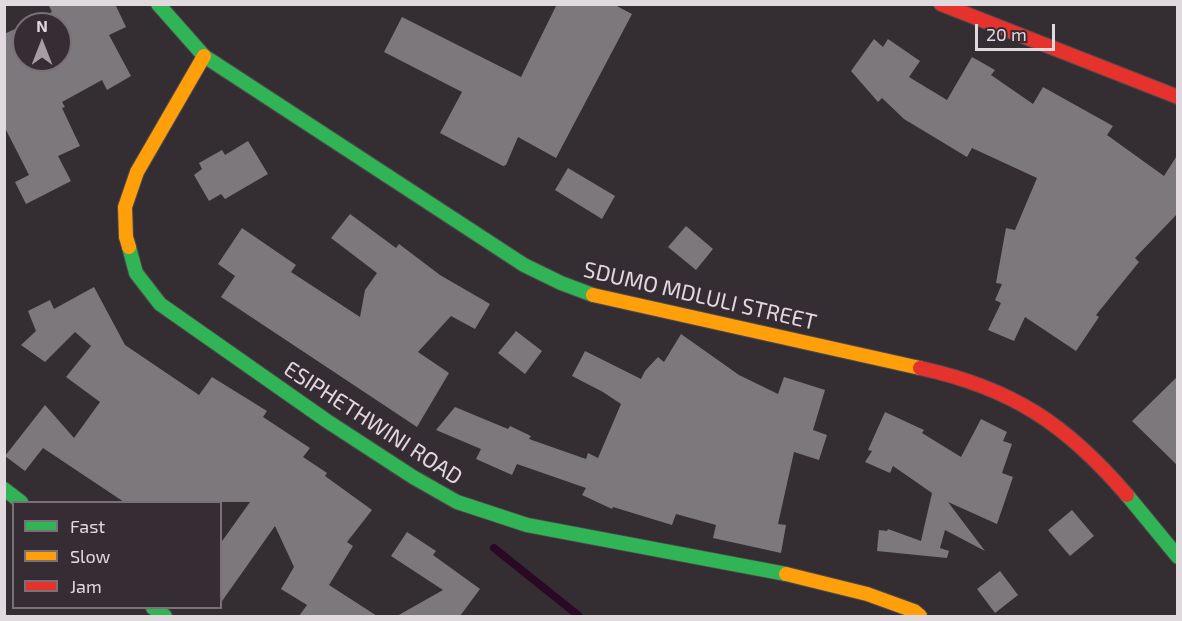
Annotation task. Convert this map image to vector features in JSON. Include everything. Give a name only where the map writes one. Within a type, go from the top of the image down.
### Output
[{"type":"street","name":"SDUMO MDLULI STREET","points":[[158,4],[204,56],[524,265],[561,283],[599,297],[956,376],[995,392],[1036,413],[1080,446],[1113,479],[1178,557]]},
{"type":"street","points":[[940,4],[1178,97]]},
{"type":"street","name":"ESIPHETHWINI ROAD","points":[[204,56],[137,172],[125,207],[126,237],[136,273],[160,304],[327,422],[457,502],[527,525],[807,578],[867,594],[914,611],[920,616]]},
{"type":"street","points":[[4,489],[20,501]]},
{"type":"building","points":[[48,4],[115,4],[126,27],[109,35],[131,76],[107,90],[102,80],[62,102],[65,107],[62,108],[80,146],[58,156],[71,181],[26,204],[15,182],[29,175],[4,126],[4,34],[12,30],[12,72],[72,72],[72,12],[52,12]]},
{"type":"building","points":[[557,4],[613,4],[632,14],[556,158],[518,137],[506,165],[503,166],[440,133],[462,92],[384,52],[402,17],[521,77]]},
{"type":"building","points":[[874,39],[883,47],[888,39],[920,61],[909,77],[947,100],[972,57],[995,70],[991,75],[1033,104],[1043,87],[1113,126],[1107,135],[1164,176],[1178,154],[1178,213],[1135,258],[1139,262],[1096,315],[1099,317],[1076,351],[1025,317],[1014,341],[988,330],[1001,303],[995,300],[1002,284],[996,283],[1006,228],[1015,230],[1037,178],[972,148],[967,157],[904,119],[882,98],[878,102],[851,71]]},
{"type":"building","points":[[248,141],[268,174],[225,199],[221,194],[209,201],[194,175],[202,169],[199,163],[222,150],[225,155]]},
{"type":"building","points":[[568,168],[615,196],[602,219],[555,190]]},
{"type":"building","points":[[350,214],[396,248],[399,244],[440,275],[490,304],[475,329],[451,316],[418,352],[449,373],[417,427],[221,297],[235,276],[218,264],[242,228],[296,265],[291,272],[360,317],[365,290],[377,273],[331,238]]},
{"type":"building","points":[[686,226],[713,249],[696,270],[668,247]]},
{"type":"building","points":[[94,287],[125,345],[199,395],[212,377],[267,411],[263,417],[310,448],[303,457],[327,473],[325,476],[372,510],[347,542],[353,546],[329,585],[377,616],[299,616],[307,605],[281,589],[294,567],[275,526],[222,601],[222,541],[250,502],[122,501],[43,448],[25,471],[5,456],[45,405],[74,438],[100,402],[66,377],[91,346],[75,332],[45,362],[21,345],[36,331],[28,311],[50,300],[54,309]]},
{"type":"building","points":[[516,331],[542,351],[525,374],[498,353]]},
{"type":"building","points":[[681,334],[739,375],[778,394],[784,377],[825,390],[813,430],[827,435],[819,460],[794,452],[778,524],[786,525],[781,553],[713,538],[716,525],[676,514],[672,525],[613,507],[612,509],[582,495],[586,488],[517,464],[512,475],[476,459],[481,449],[436,430],[455,407],[508,429],[510,426],[531,436],[529,439],[586,459],[588,453],[598,458],[621,404],[572,376],[585,351],[641,379],[658,357],[664,362]]},
{"type":"building","points":[[1178,376],[1178,466],[1132,421]]},
{"type":"building","points":[[885,412],[924,430],[922,433],[961,457],[981,419],[1007,432],[1003,441],[1012,444],[1002,473],[1013,477],[997,524],[948,502],[985,551],[945,530],[940,548],[949,551],[947,558],[877,551],[879,530],[887,531],[888,529],[921,541],[932,493],[893,466],[890,473],[865,462],[872,451],[868,450]]},
{"type":"building","points":[[1072,510],[1094,536],[1070,556],[1048,530]]},
{"type":"building","points":[[407,532],[436,551],[433,555],[480,589],[460,616],[397,616],[443,590],[391,556]]},
{"type":"building","points":[[1000,571],[1018,595],[995,613],[977,589]]},
{"type":"waterway","points":[[494,548],[579,616]]},
{"type":"traffic: fast","points":[[158,4],[204,56],[524,265],[593,295]]},
{"type":"traffic: fast","points":[[129,247],[136,273],[160,304],[327,421],[413,477],[457,502],[527,525],[786,574]]},
{"type":"traffic: fast","points":[[4,489],[20,501]]},
{"type":"traffic: fast","points":[[1127,495],[1178,557]]},
{"type":"traffic: fast","points":[[154,609],[165,616]]},
{"type":"traffic: slow","points":[[129,247],[126,237],[125,207],[137,172],[204,56]]},
{"type":"traffic: slow","points":[[593,295],[920,368]]},
{"type":"traffic: slow","points":[[786,574],[867,594],[914,611],[920,616]]},
{"type":"traffic: jam","points":[[941,4],[1178,97]]},
{"type":"traffic: jam","points":[[920,368],[983,386],[1035,412],[1082,448],[1127,495]]}]
